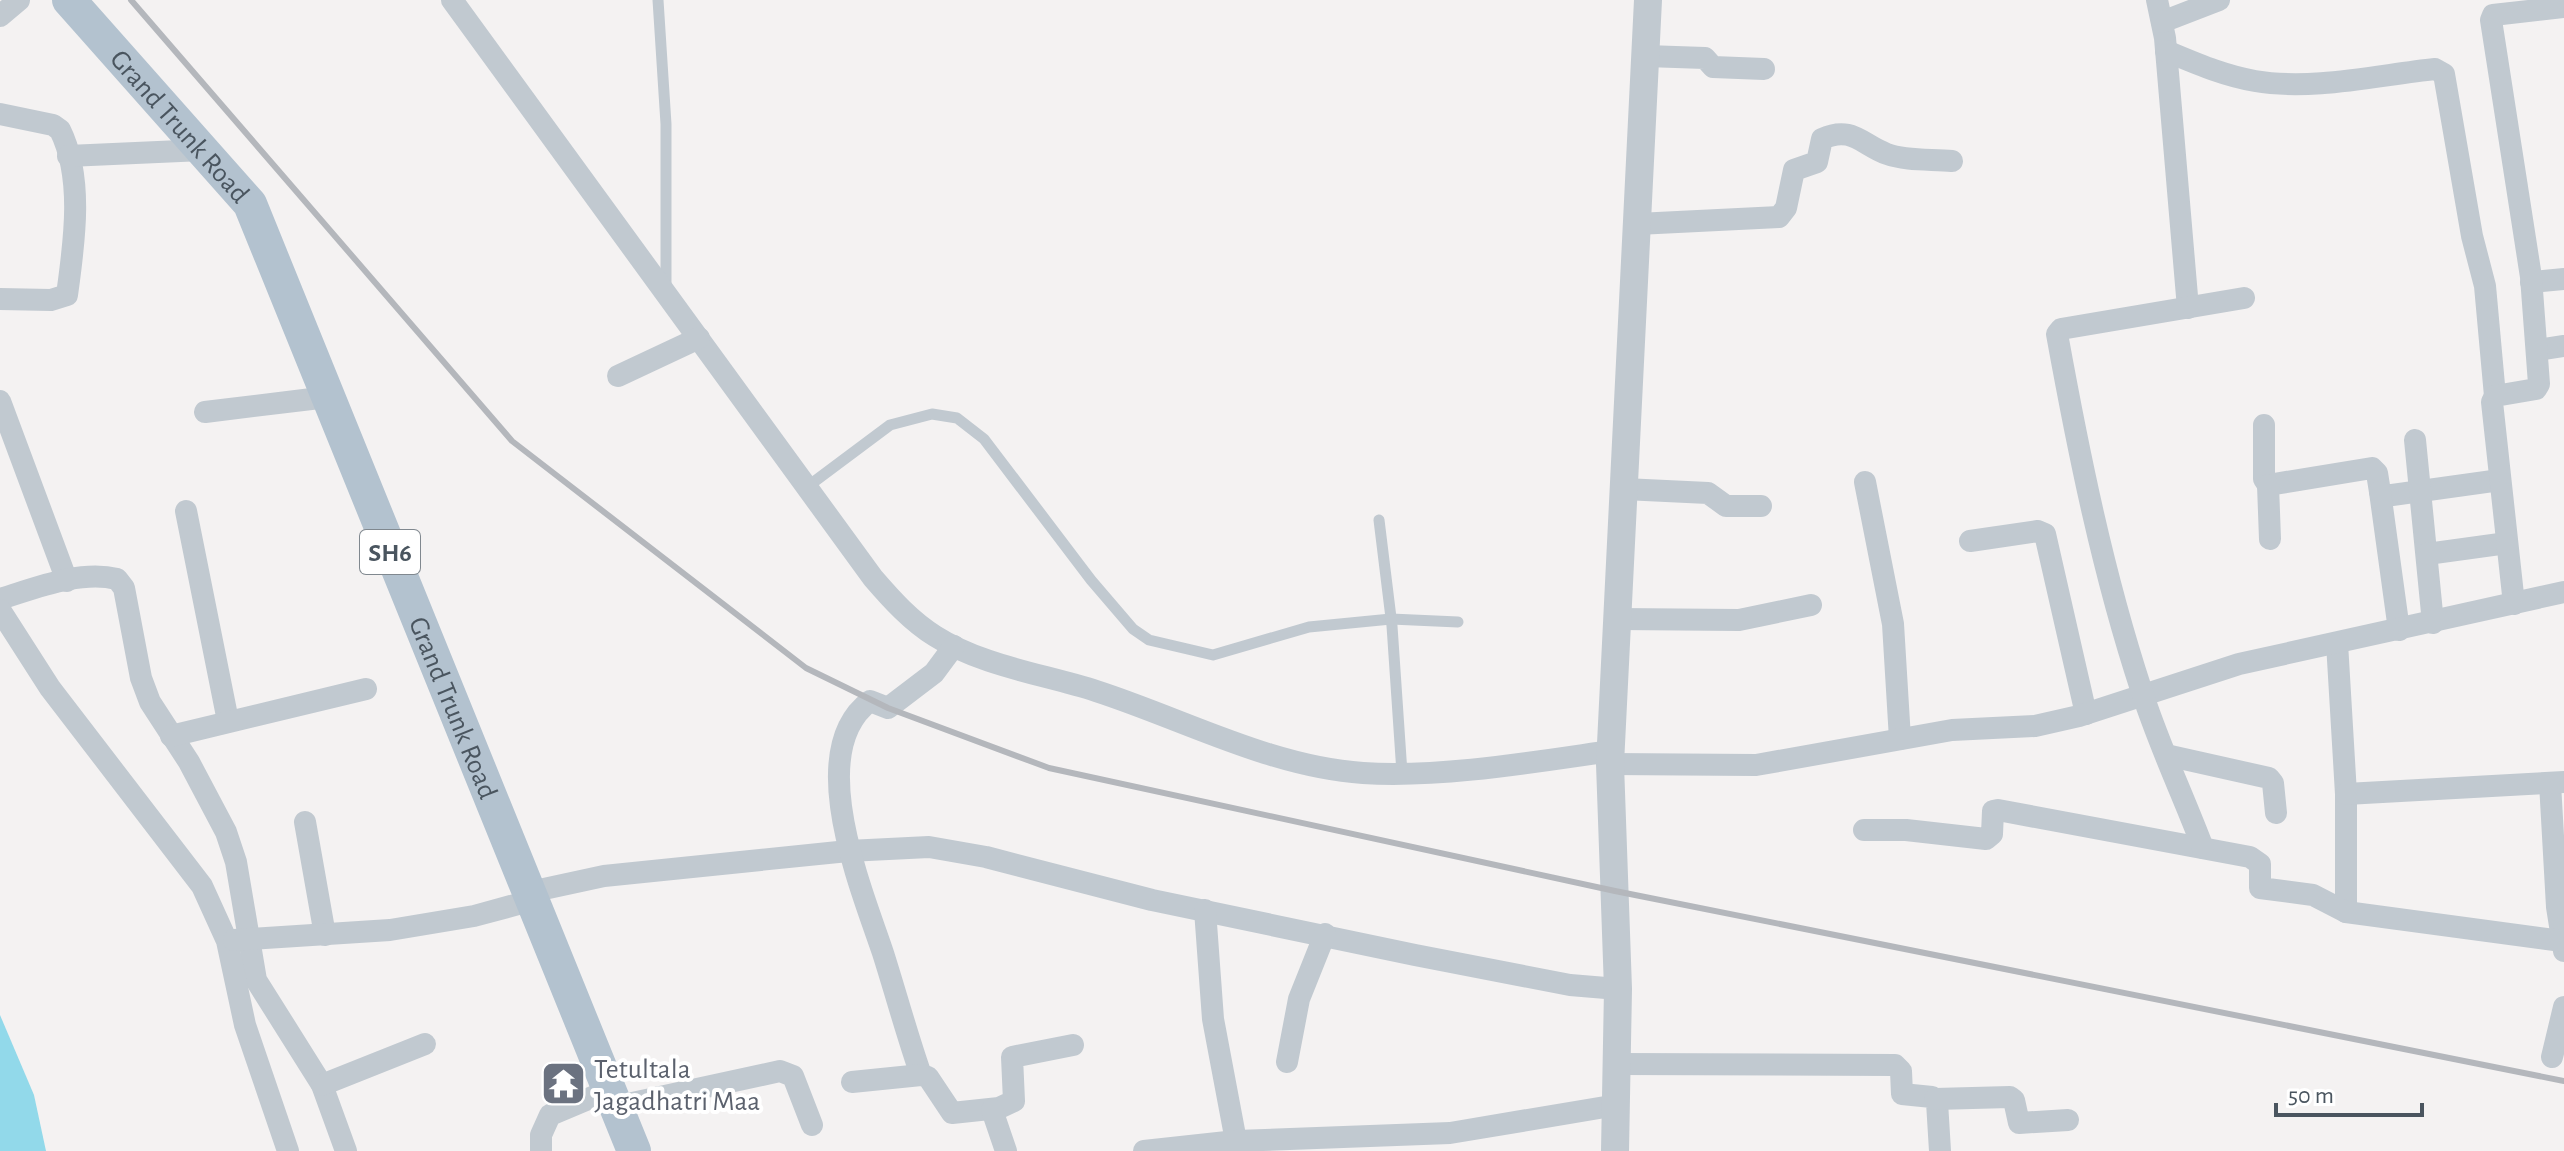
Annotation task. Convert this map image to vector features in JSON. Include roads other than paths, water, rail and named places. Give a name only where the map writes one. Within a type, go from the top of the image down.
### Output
[{"type":"main road","name":"Grand Trunk Road","points":[[69,0],[250,204],[634,1151]]},
{"type":"street","points":[[0,16],[19,0]]},
{"type":"street","points":[[452,0],[897,607],[954,646],[1123,700],[1275,755],[1360,773],[1402,773],[1611,758],[1756,765],[1952,730],[2035,726],[2086,714],[2142,693],[2239,664],[2564,592]]},
{"type":"street","points":[[1615,1151],[1618,989],[1611,758],[1648,0]]},
{"type":"street","points":[[2157,0],[2166,51],[2188,308]]},
{"type":"street","points":[[2162,22],[2219,0]]},
{"type":"street","points":[[2495,396],[2539,388],[2531,282],[2491,20],[2493,15],[2505,11],[2564,7]]},
{"type":"street","points":[[2166,51],[2235,77],[2259,82],[2314,82],[2435,69],[2444,74],[2472,236],[2485,286],[2495,396],[2492,402],[2514,604]]},
{"type":"street","points":[[1646,56],[1705,58],[1713,67],[1764,69]]},
{"type":"street","points":[[0,114],[53,125],[63,137],[68,156],[75,238],[67,295],[51,300],[0,299]]},
{"type":"street","points":[[1637,224],[1779,217],[1786,208],[1794,170],[1817,162],[1822,139],[1831,135],[1860,137],[1888,154],[1952,161]]},
{"type":"street","points":[[68,156],[203,150]]},
{"type":"street","points":[[2531,282],[2564,279]]},
{"type":"street","points":[[2203,848],[2142,693],[2089,504],[2057,334],[2061,329],[2244,298]]},
{"type":"street","points":[[618,376],[699,338]]},
{"type":"street","points":[[2537,350],[2564,346]]},
{"type":"street","points":[[205,412],[328,397]]},
{"type":"street","points":[[0,401],[67,581]]},
{"type":"street","points":[[2264,425],[2264,479],[2268,485],[2270,539]]},
{"type":"street","points":[[2415,440],[2433,623]]},
{"type":"street","points":[[2268,485],[2372,468],[2377,473],[2399,630]]},
{"type":"street","points":[[2380,492],[2385,496],[2500,480]]},
{"type":"street","points":[[1865,482],[1893,624],[1900,739]]},
{"type":"street","points":[[1624,489],[1708,493],[1726,506],[1761,506]]},
{"type":"street","points":[[186,511],[228,721]]},
{"type":"street","points":[[1970,541],[2038,531],[2045,534],[2086,714]]},
{"type":"street","points":[[2427,554],[2507,543]]},
{"type":"street","points":[[0,599],[67,581],[107,577],[117,579],[124,588],[141,678],[157,717],[189,762],[226,832],[236,862],[245,1025],[288,1151]]},
{"type":"street","points":[[1618,619],[1739,620],[1811,605]]},
{"type":"street","points":[[0,610],[50,688],[202,886],[238,940],[261,991],[322,1085],[346,1151]]},
{"type":"street","points":[[2337,643],[2346,794],[2346,912]]},
{"type":"street","points":[[921,1075],[848,851],[839,775],[845,735],[860,709],[870,701],[888,708],[934,673],[954,646]]},
{"type":"street","points":[[171,736],[366,689]]},
{"type":"street","points":[[2166,755],[2269,778],[2273,783],[2276,813]]},
{"type":"street","points":[[1864,830],[1906,830],[1986,839],[1992,834],[1993,811],[1998,810],[2258,860],[2260,888],[2313,895],[2346,912],[2563,946],[2557,907],[2557,782],[2346,794]]},
{"type":"street","points":[[305,822],[325,935]]},
{"type":"street","points":[[238,940],[401,929],[474,916],[604,876],[848,851],[929,847],[954,850],[1205,910],[1506,973],[1618,989]]},
{"type":"street","points":[[1205,910],[1213,1019],[1236,1141]]},
{"type":"street","points":[[1287,1062],[1299,999],[1325,934]]},
{"type":"street","points":[[2552,1057],[2564,1007]]},
{"type":"street","points":[[322,1085],[425,1044]]},
{"type":"street","points":[[852,1082],[921,1075],[928,1077],[952,1113],[992,1110],[1014,1101],[1012,1057],[1073,1045]]},
{"type":"street","points":[[1618,1064],[1895,1065],[1901,1071],[1902,1094],[1935,1099],[2010,1097],[2019,1123],[2068,1120]]},
{"type":"street","points":[[541,1151],[541,1135],[550,1115],[611,1099],[780,1071],[793,1076],[812,1125]]},
{"type":"street","points":[[1935,1099],[1940,1151]]},
{"type":"street","points":[[1154,1150],[1236,1141],[1281,1146],[1450,1133],[1617,1105]]},
{"type":"street","points":[[992,1110],[1006,1151]]},
{"type":"lane","points":[[658,0],[666,124],[666,293]]},
{"type":"lane","points":[[807,487],[890,425],[932,414],[957,418],[984,439],[1100,590],[1133,629],[1149,640],[1213,655],[1309,627],[1391,619],[1458,622]]},
{"type":"lane","points":[[1379,520],[1391,619],[1402,773]]},
{"type":"water","points":[[0,1015],[34,1095],[46,1151],[0,1151]]},
{"type":"railway","points":[[131,0],[512,441],[806,668],[888,708],[1049,768],[1615,891],[2564,1081]]},
{"type":"place","name":"Tetultala Jagadhatri Maa","points":[[563,1084]]}]
